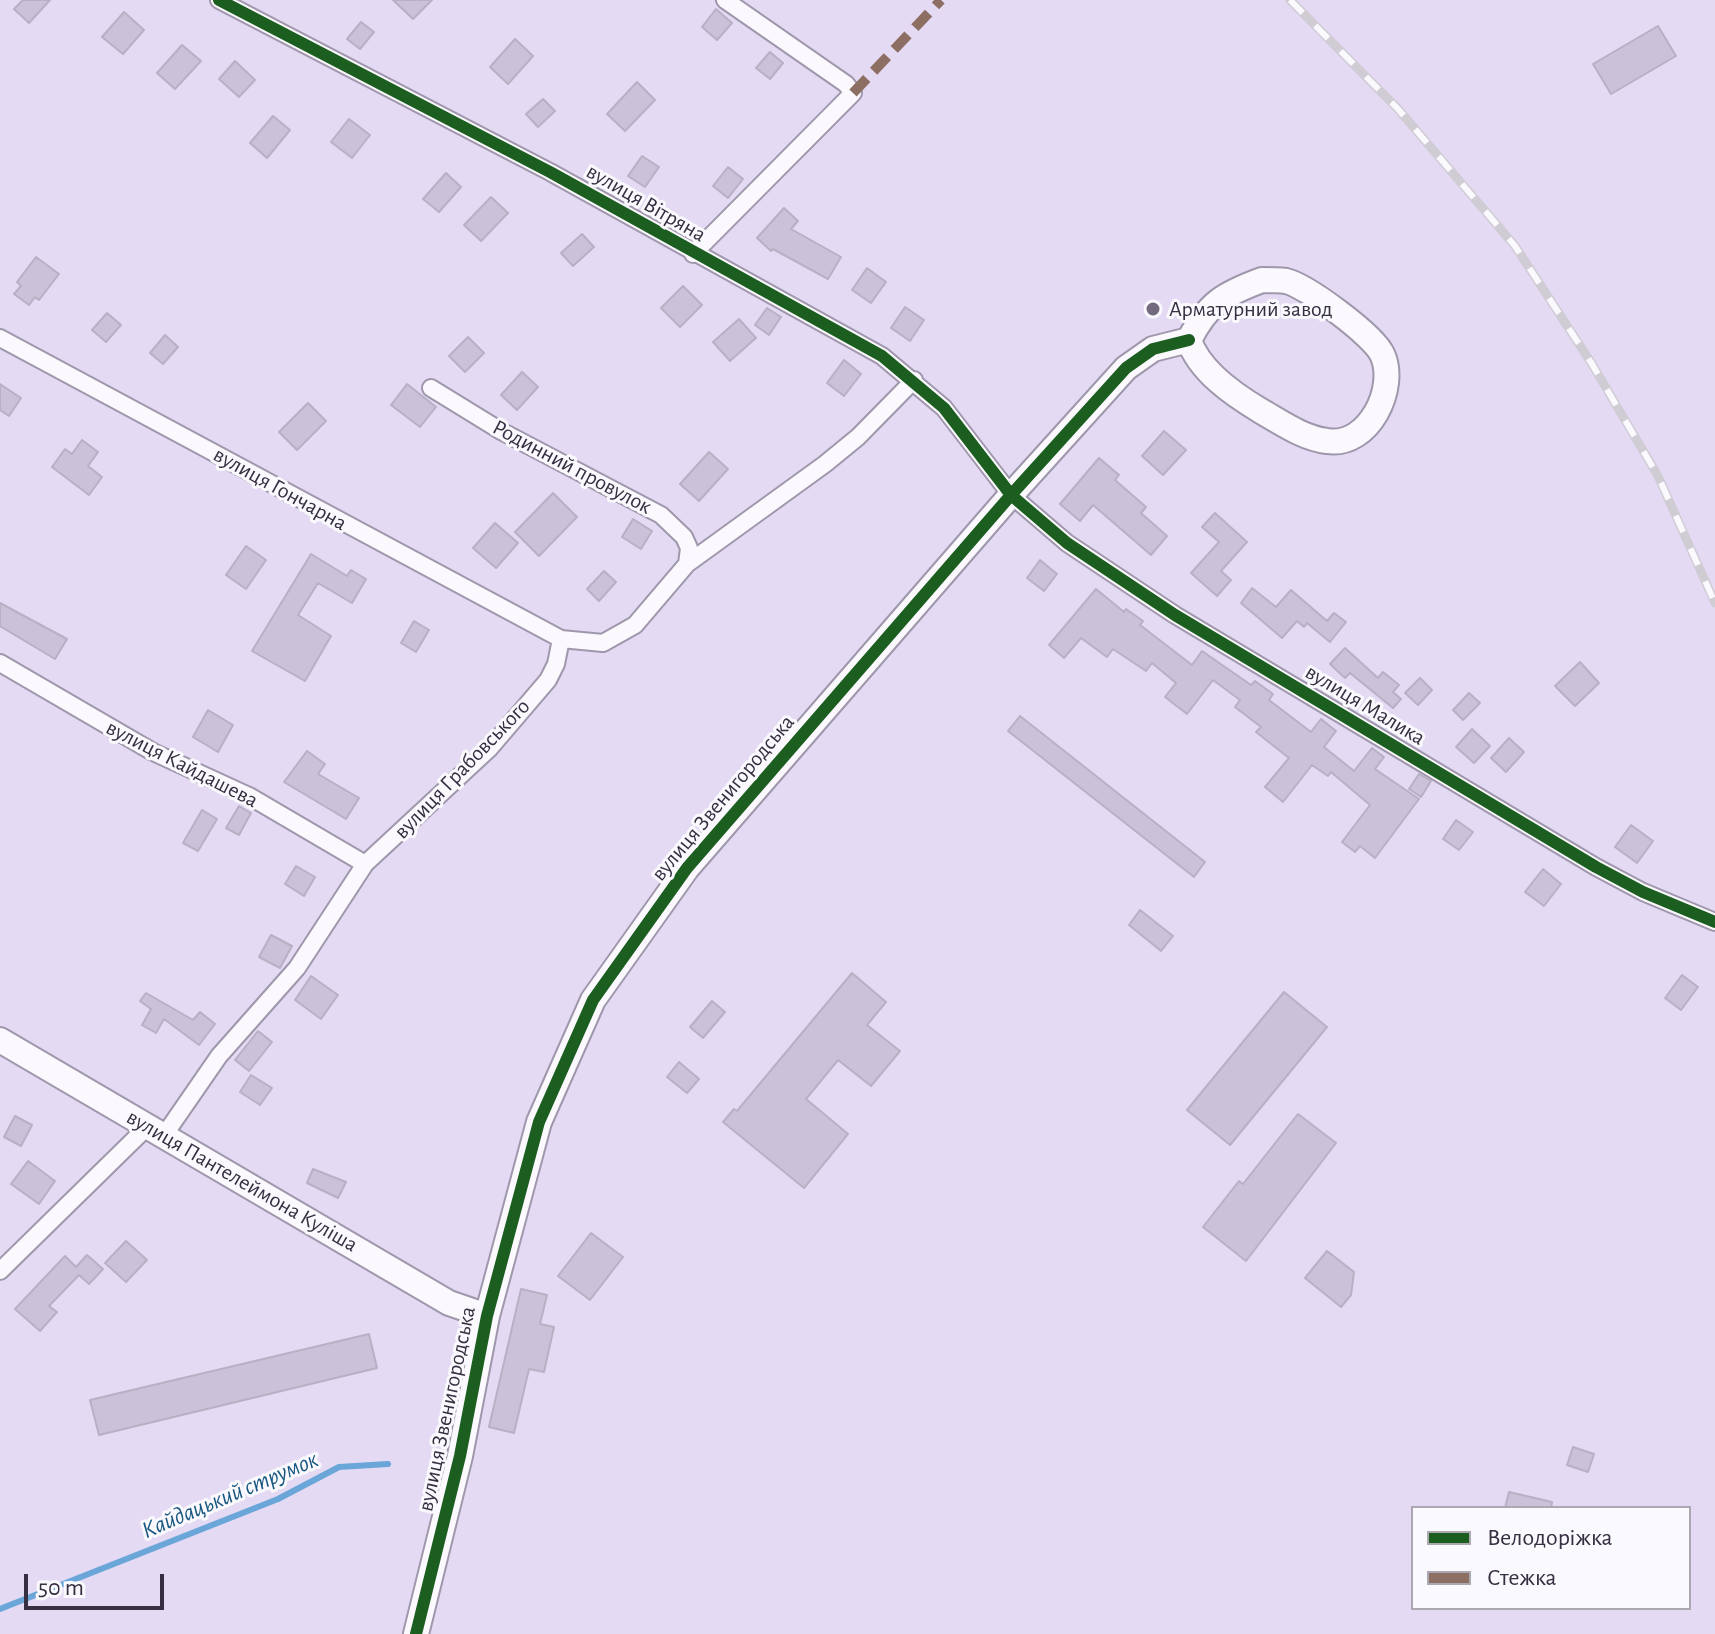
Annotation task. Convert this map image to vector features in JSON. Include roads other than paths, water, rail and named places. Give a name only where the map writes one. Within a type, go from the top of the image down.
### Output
[{"type":"street","name":"вулиця Вітряна","points":[[219,0],[550,172],[693,254],[814,316],[914,380],[944,408],[1011,495]]},
{"type":"street","points":[[693,254],[853,93],[846,84],[725,0]]},
{"type":"street","points":[[1262,280],[1288,282],[1313,295],[1369,338],[1382,353],[1388,375],[1374,418],[1352,436],[1330,442],[1304,435],[1249,403],[1201,364],[1189,340],[1203,313],[1230,292],[1262,280]]},
{"type":"street","name":"вулиця Гончарна","points":[[0,338],[561,639]]},
{"type":"street","name":"вулиця Звенигородська","points":[[416,1634],[460,1456],[487,1316],[539,1122],[593,1000],[687,868],[1011,495],[1126,368],[1153,349],[1189,340]]},
{"type":"street","points":[[561,639],[593,645],[624,633],[652,610],[687,564],[825,464],[858,437],[914,380]]},
{"type":"street","name":"Родинний провулок","points":[[431,388],[501,431],[661,515],[684,537],[689,548],[687,564]]},
{"type":"street","name":"вулиця Малика","points":[[1011,495],[1067,543],[1188,623],[1596,867],[1643,892],[1715,922]]},
{"type":"street","name":"вулиця Грабовського","points":[[0,1271],[155,1132],[297,968],[365,864],[434,803],[512,723],[548,680],[556,664],[561,639]]},
{"type":"street","name":"вулиця Кайдашева","points":[[0,663],[163,758],[249,796],[365,864]]},
{"type":"street","name":"вулиця Пантелеймона Куліша","points":[[0,1040],[449,1303],[487,1316]]},
{"type":"waterway","name":"Кайдацький струмок","points":[[0,1609],[278,1499],[339,1467],[388,1464]]},
{"type":"railway","points":[[1290,0],[1398,109],[1515,246],[1592,364],[1658,476],[1715,603]]},
{"type":"place","name":"Арматурний завод","points":[[1153,309]]}]
